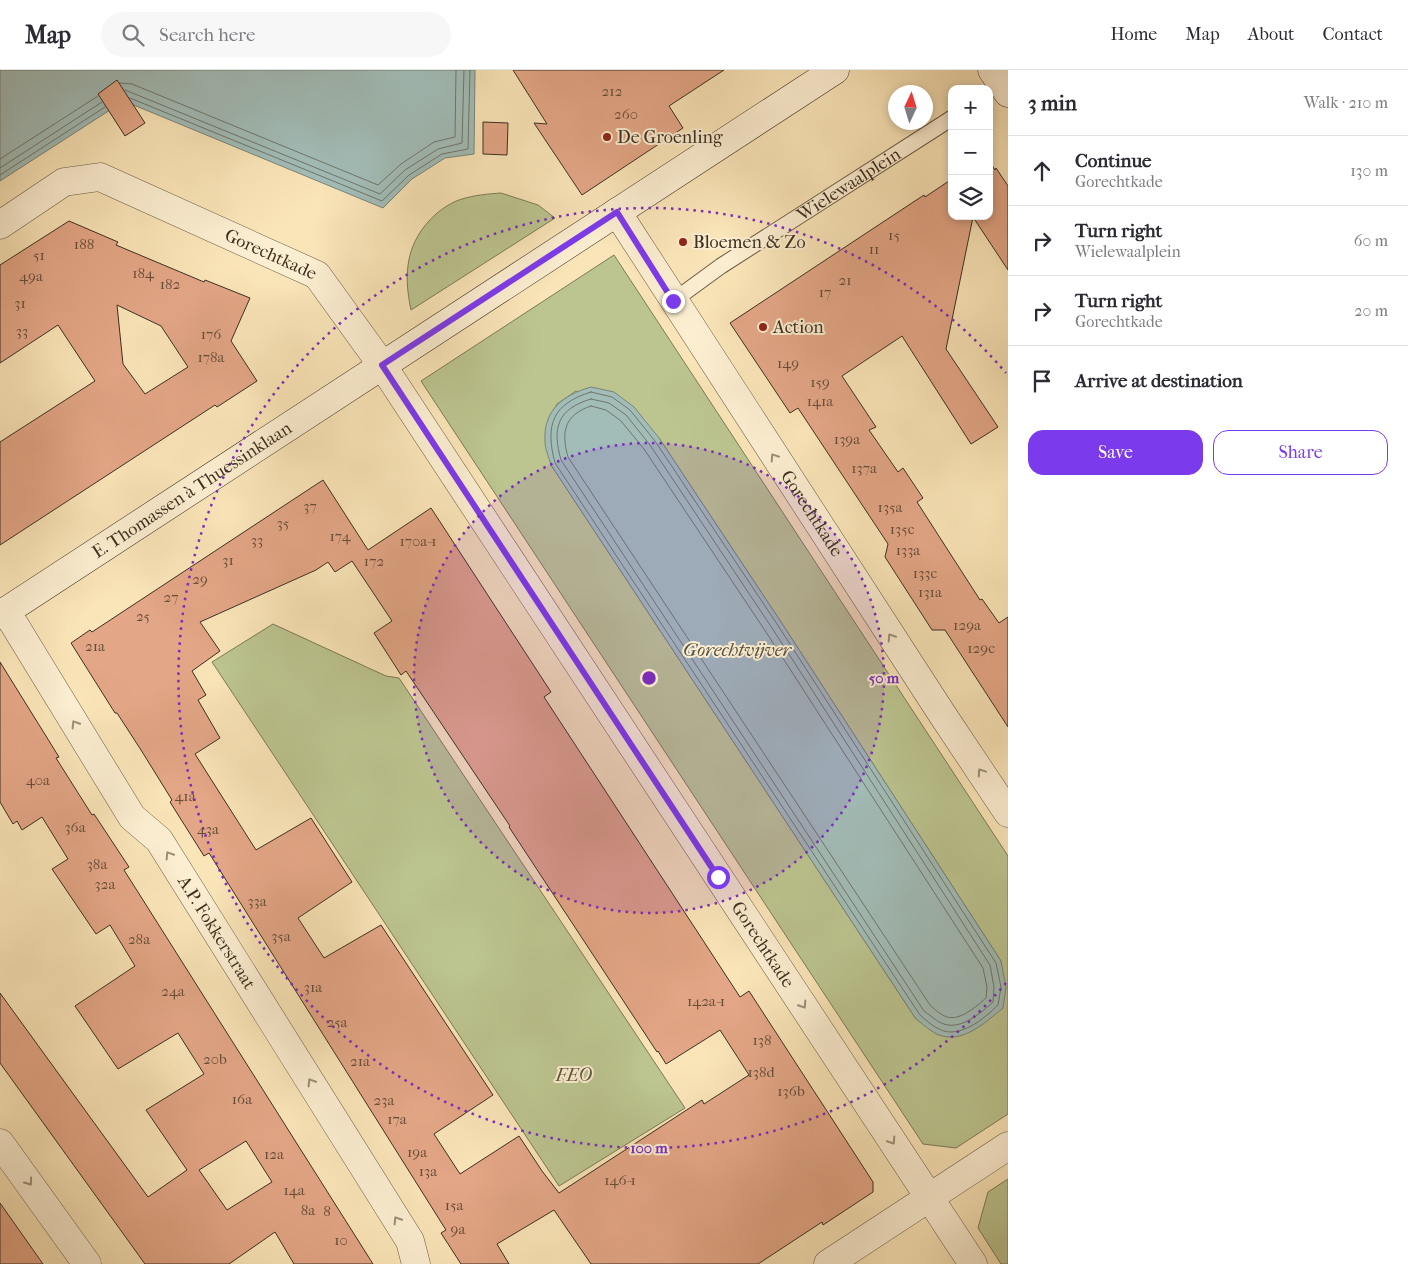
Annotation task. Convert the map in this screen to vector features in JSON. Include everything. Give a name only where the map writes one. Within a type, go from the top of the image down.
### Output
[{"type":"street","points":[[382,365],[746,130],[835,70]]},
{"type":"street","name":"Gorechtkade","points":[[0,225],[64,182],[100,177],[317,275],[382,365],[973,1264]]},
{"type":"street","name":"Gorechtkade","points":[[617,212],[673,301],[1008,813]]},
{"type":"street","name":"E. Thomassen à Thuessinklaan","points":[[3,613],[382,365]]},
{"type":"street","name":"A.P. Fokkerstraat","points":[[3,613],[132,817],[160,840],[410,1241],[416,1264]]},
{"type":"street","points":[[0,1143],[87,1264]]},
{"type":"street","points":[[828,1264],[1008,1146]]},
{"type":"lane","name":"Wielewaalplein","points":[[673,301],[721,266],[948,121]]},
{"type":"green space","points":[[501,193],[538,205],[555,218],[411,310],[407,283],[409,258],[418,235],[426,224],[436,214],[458,200]]},
{"type":"green space","points":[[614,255],[1008,856],[1008,1114],[956,1148],[923,1144],[421,381]],"holes":[[[576,391],[659,438],[1001,961],[916,1019],[551,465],[548,420],[557,404]]]},
{"type":"green space","name":"FEO","points":[[273,624],[386,676],[399,678],[685,1108],[559,1186],[212,662]]},
{"type":"green space","points":[[1008,1179],[1008,1264],[1001,1264],[978,1228],[988,1192]]},
{"type":"water","points":[[0,70],[475,70],[474,154],[445,158],[412,179],[383,208],[124,101],[0,181]]},
{"type":"water","name":"Gorechtvijver","points":[[591,387],[614,392],[634,407],[659,438],[1001,961],[1006,987],[1003,1008],[974,1030],[957,1037],[948,1037],[936,1034],[916,1019],[551,465],[546,450],[545,430],[552,412],[564,399]]},
{"type":"building","name":"De Groenling","points":[[513,70],[724,70],[669,106],[683,128],[582,195],[534,123],[547,124]]},
{"type":"building","points":[[117,80],[145,123],[125,136],[98,94]]},
{"type":"building","points":[[483,122],[508,123],[507,155],[483,154]]},
{"type":"building","points":[[993,167],[995,170],[996,168],[1008,186],[1008,270],[975,220],[993,220]]},
{"type":"building","points":[[948,182],[948,220],[972,220],[946,349],[998,427],[971,444],[902,336],[842,376],[876,427],[869,430],[898,472],[903,468],[923,498],[917,502],[980,600],[982,599],[999,623],[1008,617],[1008,727],[945,630],[932,630],[885,557],[888,544],[798,408],[790,413],[730,323],[924,195],[925,197]]},
{"type":"building","points":[[69,221],[118,242],[116,245],[204,282],[205,280],[250,298],[231,341],[257,381],[217,407],[215,405],[0,545],[0,442],[95,381],[58,325],[0,363],[0,265]],"holes":[[[117,305],[161,326],[188,367],[145,394],[123,364]]]},
{"type":"building","points":[[323,480],[368,550],[431,508],[551,692],[544,697],[740,997],[749,991],[873,1182],[873,1192],[823,1225],[822,1222],[758,1264],[591,1264],[554,1210],[497,1244],[509,1264],[461,1264],[441,1233],[446,1230],[209,853],[204,856],[170,802],[172,800],[141,750],[117,713],[115,713],[71,643],[90,630],[92,632]],"holes":[[[352,561],[392,621],[374,633],[401,675],[406,671],[666,1064],[720,1030],[749,1075],[704,1104],[702,1100],[559,1193],[519,1136],[460,1174],[434,1134],[493,1095],[381,925],[324,958],[298,918],[352,882],[311,818],[256,850],[195,754],[220,738],[198,700],[206,695],[192,671],[220,651],[200,622],[316,570],[328,562],[335,572]]]},
{"type":"building","points":[[0,662],[59,757],[56,758],[92,815],[94,814],[129,867],[124,870],[373,1264],[294,1264],[275,1232],[229,1264],[145,1264],[0,1063],[0,993],[148,1197],[187,1170],[146,1110],[204,1074],[178,1033],[118,1069],[75,1006],[135,966],[110,925],[96,934],[52,869],[68,859],[42,817],[22,830],[17,821],[13,824],[0,802]],"holes":[[[246,1141],[272,1182],[227,1210],[199,1170]]]},
{"type":"building","points":[[0,1203],[43,1264],[0,1264]]},
{"type":"place","name":"De Groenling","points":[[607,137]]},
{"type":"place","name":"Bloemen & Zo","points":[[683,242]]},
{"type":"place","name":"Action","points":[[763,327]]},
{"type":"route","points":[[673,301],[617,212],[382,365],[718,877]]}]
